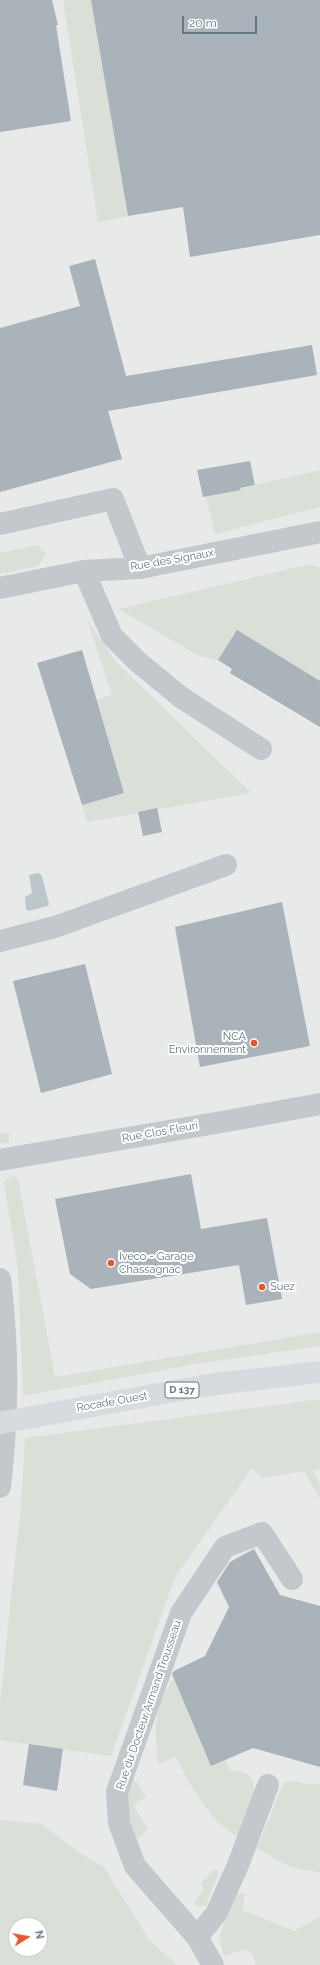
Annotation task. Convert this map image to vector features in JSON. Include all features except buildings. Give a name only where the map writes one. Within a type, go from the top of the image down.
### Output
[{"type":"main road","name":"Rocade Ouest","points":[[0,1423],[208,1385],[320,1372]]},
{"type":"street","points":[[0,524],[113,499],[140,568]]},
{"type":"street","name":"Rue des Signaux","points":[[0,588],[84,571],[140,568],[320,532]]},
{"type":"street","points":[[84,571],[112,636],[138,662],[182,698],[262,749]]},
{"type":"street","points":[[0,941],[55,927],[226,865]]},
{"type":"street","name":"Rue Clos Fleuri","points":[[0,1160],[320,1104]]},
{"type":"street","points":[[0,1279],[5,1320],[0,1487]]},
{"type":"street","name":"Rue du Docteur Armand Trousseau","points":[[213,1965],[197,1937],[135,1866],[119,1823],[118,1792],[181,1614],[225,1547],[262,1533],[292,1579]]},
{"type":"street","points":[[197,1937],[216,1914],[238,1865],[268,1785]]},
{"type":"shaded area","points":[[0,0],[320,0],[320,1965],[0,1965]]},
{"type":"shaded area","points":[[63,0],[91,0],[128,216],[98,222]]},
{"type":"shaded area","points":[[320,470],[320,507],[215,534],[206,497]]},
{"type":"shaded area","points":[[38,545],[46,554],[38,566],[0,574],[0,553]]},
{"type":"shaded area","points":[[307,565],[320,567],[320,682],[199,656],[119,609]]},
{"type":"shaded area","points":[[87,619],[116,662],[251,793],[87,822],[82,805],[124,792],[97,700],[112,695]]},
{"type":"shaded area","points":[[39,873],[42,876],[49,904],[47,906],[29,911],[26,909],[25,897],[32,893],[29,875]]},
{"type":"shaded area","points":[[0,1132],[10,1134],[9,1142],[0,1144]]},
{"type":"shaded area","points":[[13,1175],[18,1179],[55,1377],[320,1332],[320,1346],[196,1364],[23,1396],[18,1269],[4,1182]]},
{"type":"shaded area","points":[[320,1399],[320,1469],[312,1470],[320,1485],[320,1499],[304,1471],[263,1478],[252,1468],[175,1577],[111,1756],[0,1740],[0,1703],[21,1504],[25,1438]]},
{"type":"shaded area","points":[[174,1678],[211,1766],[225,1760],[230,1770],[240,1771],[248,1775],[252,1780],[253,1796],[237,1836],[226,1829],[208,1811],[194,1790],[176,1757],[158,1764],[156,1729],[158,1709]]},
{"type":"shaded area","points":[[133,1780],[137,1783],[146,1796],[133,1806],[148,1829],[133,1842],[125,1820],[129,1782]]},
{"type":"shaded area","points":[[288,1781],[320,1785],[320,1873],[288,1866],[257,1848],[283,1784]]},
{"type":"shaded area","points":[[0,1820],[42,1824],[78,1852],[104,1867],[149,1940],[177,1965],[0,1965]]},
{"type":"shaded area","points":[[214,1869],[219,1872],[206,1905],[199,1907],[194,1904],[203,1890],[201,1883]]},
{"type":"shaded area","points":[[245,1893],[243,1910],[294,1931],[319,1917],[320,1914],[320,1965],[256,1965],[253,1955],[246,1949],[224,1956],[219,1937],[234,1898],[238,1894]]},
{"type":"place","name":"NCA Environnement","points":[[254,1043]]},
{"type":"place","name":"Iveco - Garage Chassagnac","points":[[111,1263]]},
{"type":"place","name":"Suez","points":[[262,1287]]}]
